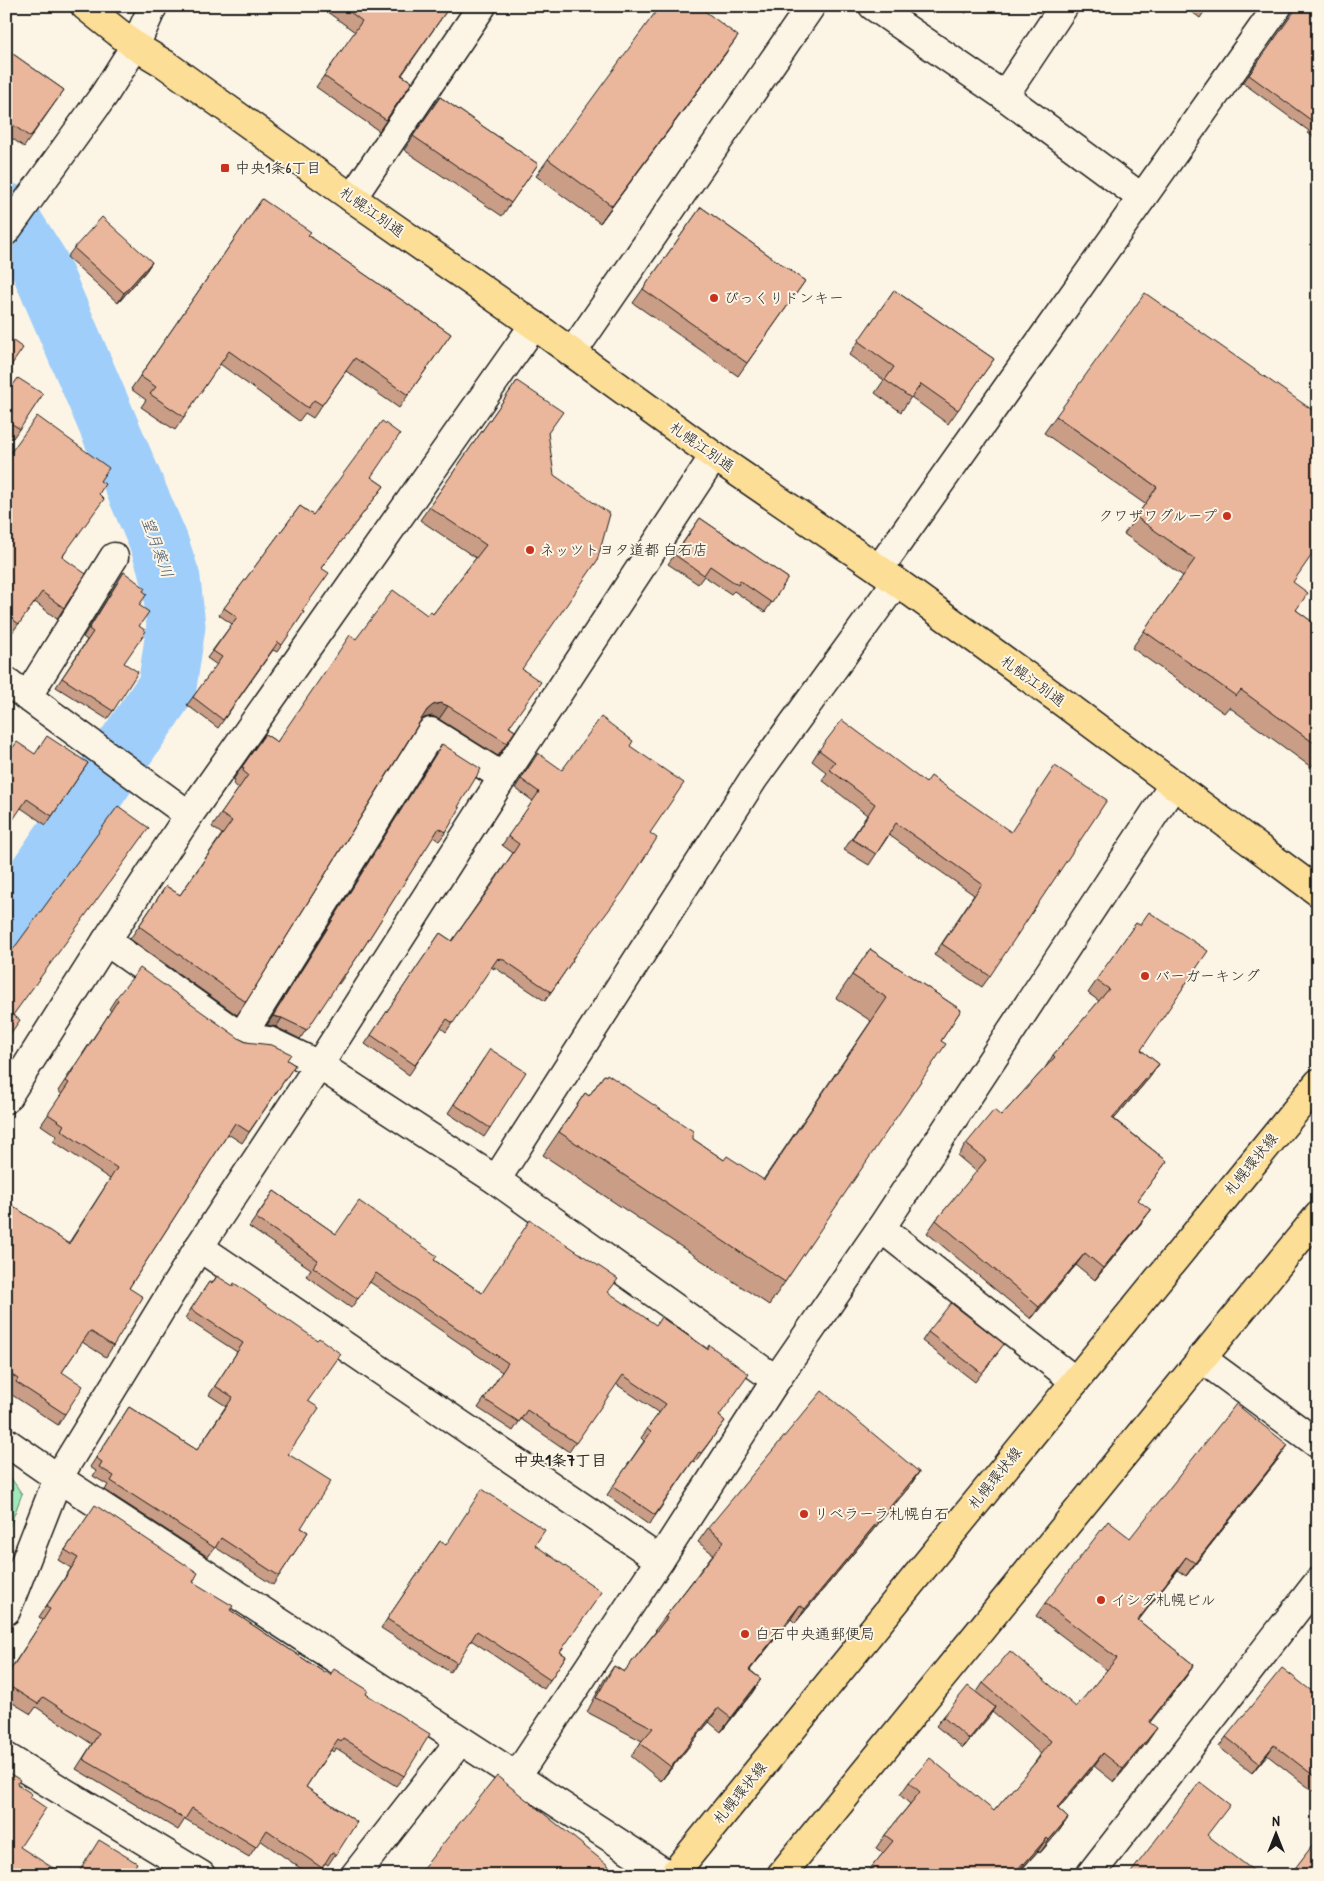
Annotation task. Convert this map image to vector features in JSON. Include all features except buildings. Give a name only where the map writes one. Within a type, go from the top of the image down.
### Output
[{"type":"main road","name":"札幌江別通","points":[[85,6],[135,46],[165,64],[714,456],[887,576],[1065,704],[1318,892]]},
{"type":"main road","name":"札幌環状線","points":[[674,1875],[1318,1083]]},
{"type":"main road","points":[[781,1875],[1318,1216]]},
{"type":"street","points":[[6,231],[104,95],[135,46],[153,6]]},
{"type":"street","points":[[352,198],[482,6]]},
{"type":"street","points":[[572,353],[810,6]]},
{"type":"street","points":[[873,6],[1004,96],[1142,198]]},
{"type":"street","points":[[1004,96],[1064,6]]},
{"type":"street","points":[[496,1180],[754,778],[887,576],[1142,198],[1278,6]]},
{"type":"street","points":[[6,1100],[106,941],[189,815],[534,326]]},
{"type":"street","points":[[6,1611],[58,1478],[199,1248],[319,1065],[503,777],[714,456]]},
{"type":"street","points":[[114,557],[14,694],[91,744],[189,815]]},
{"type":"street","points":[[241,1037],[432,732],[503,777]]},
{"type":"street","points":[[516,1777],[660,1560],[776,1380],[881,1228],[1174,784]]},
{"type":"street","points":[[106,941],[241,1037],[269,1041],[319,1065],[496,1180],[776,1380]]},
{"type":"street","points":[[881,1228],[1075,1381]]},
{"type":"street","points":[[199,1248],[660,1560]]},
{"type":"street","points":[[1201,1358],[1318,1444]]},
{"type":"street","points":[[6,1442],[460,1741],[668,1875]]},
{"type":"street","points":[[1090,1875],[1318,1582]]},
{"type":"street","points":[[355,1875],[460,1741]]},
{"type":"street","points":[[6,1757],[201,1875]]},
{"type":"green space","points":[[6,1471],[22,1494],[6,1536]]},
{"type":"waterway","name":"望月寒川","points":[[6,212],[39,264],[159,543],[171,579],[176,626],[167,687],[6,922]]},
{"type":"place","name":"中央1条6丁目","points":[[225,168]]},
{"type":"place","name":"びっくりドンキー","points":[[714,298]]},
{"type":"place","name":"クワザワグループ","points":[[1227,516]]},
{"type":"place","name":"ネッツトヨタ道都 白石店","points":[[530,550]]},
{"type":"place","name":"バーガーキング","points":[[1145,976]]},
{"type":"place","name":"リベラーラ札幌白石","points":[[804,1514]]},
{"type":"place","name":"イシダ札幌ビル","points":[[1101,1600]]},
{"type":"place","name":"白石中央通郵便局","points":[[745,1634]]},
{"type":"district","name":"中央1条7丁目","points":[[560,1460]]}]
